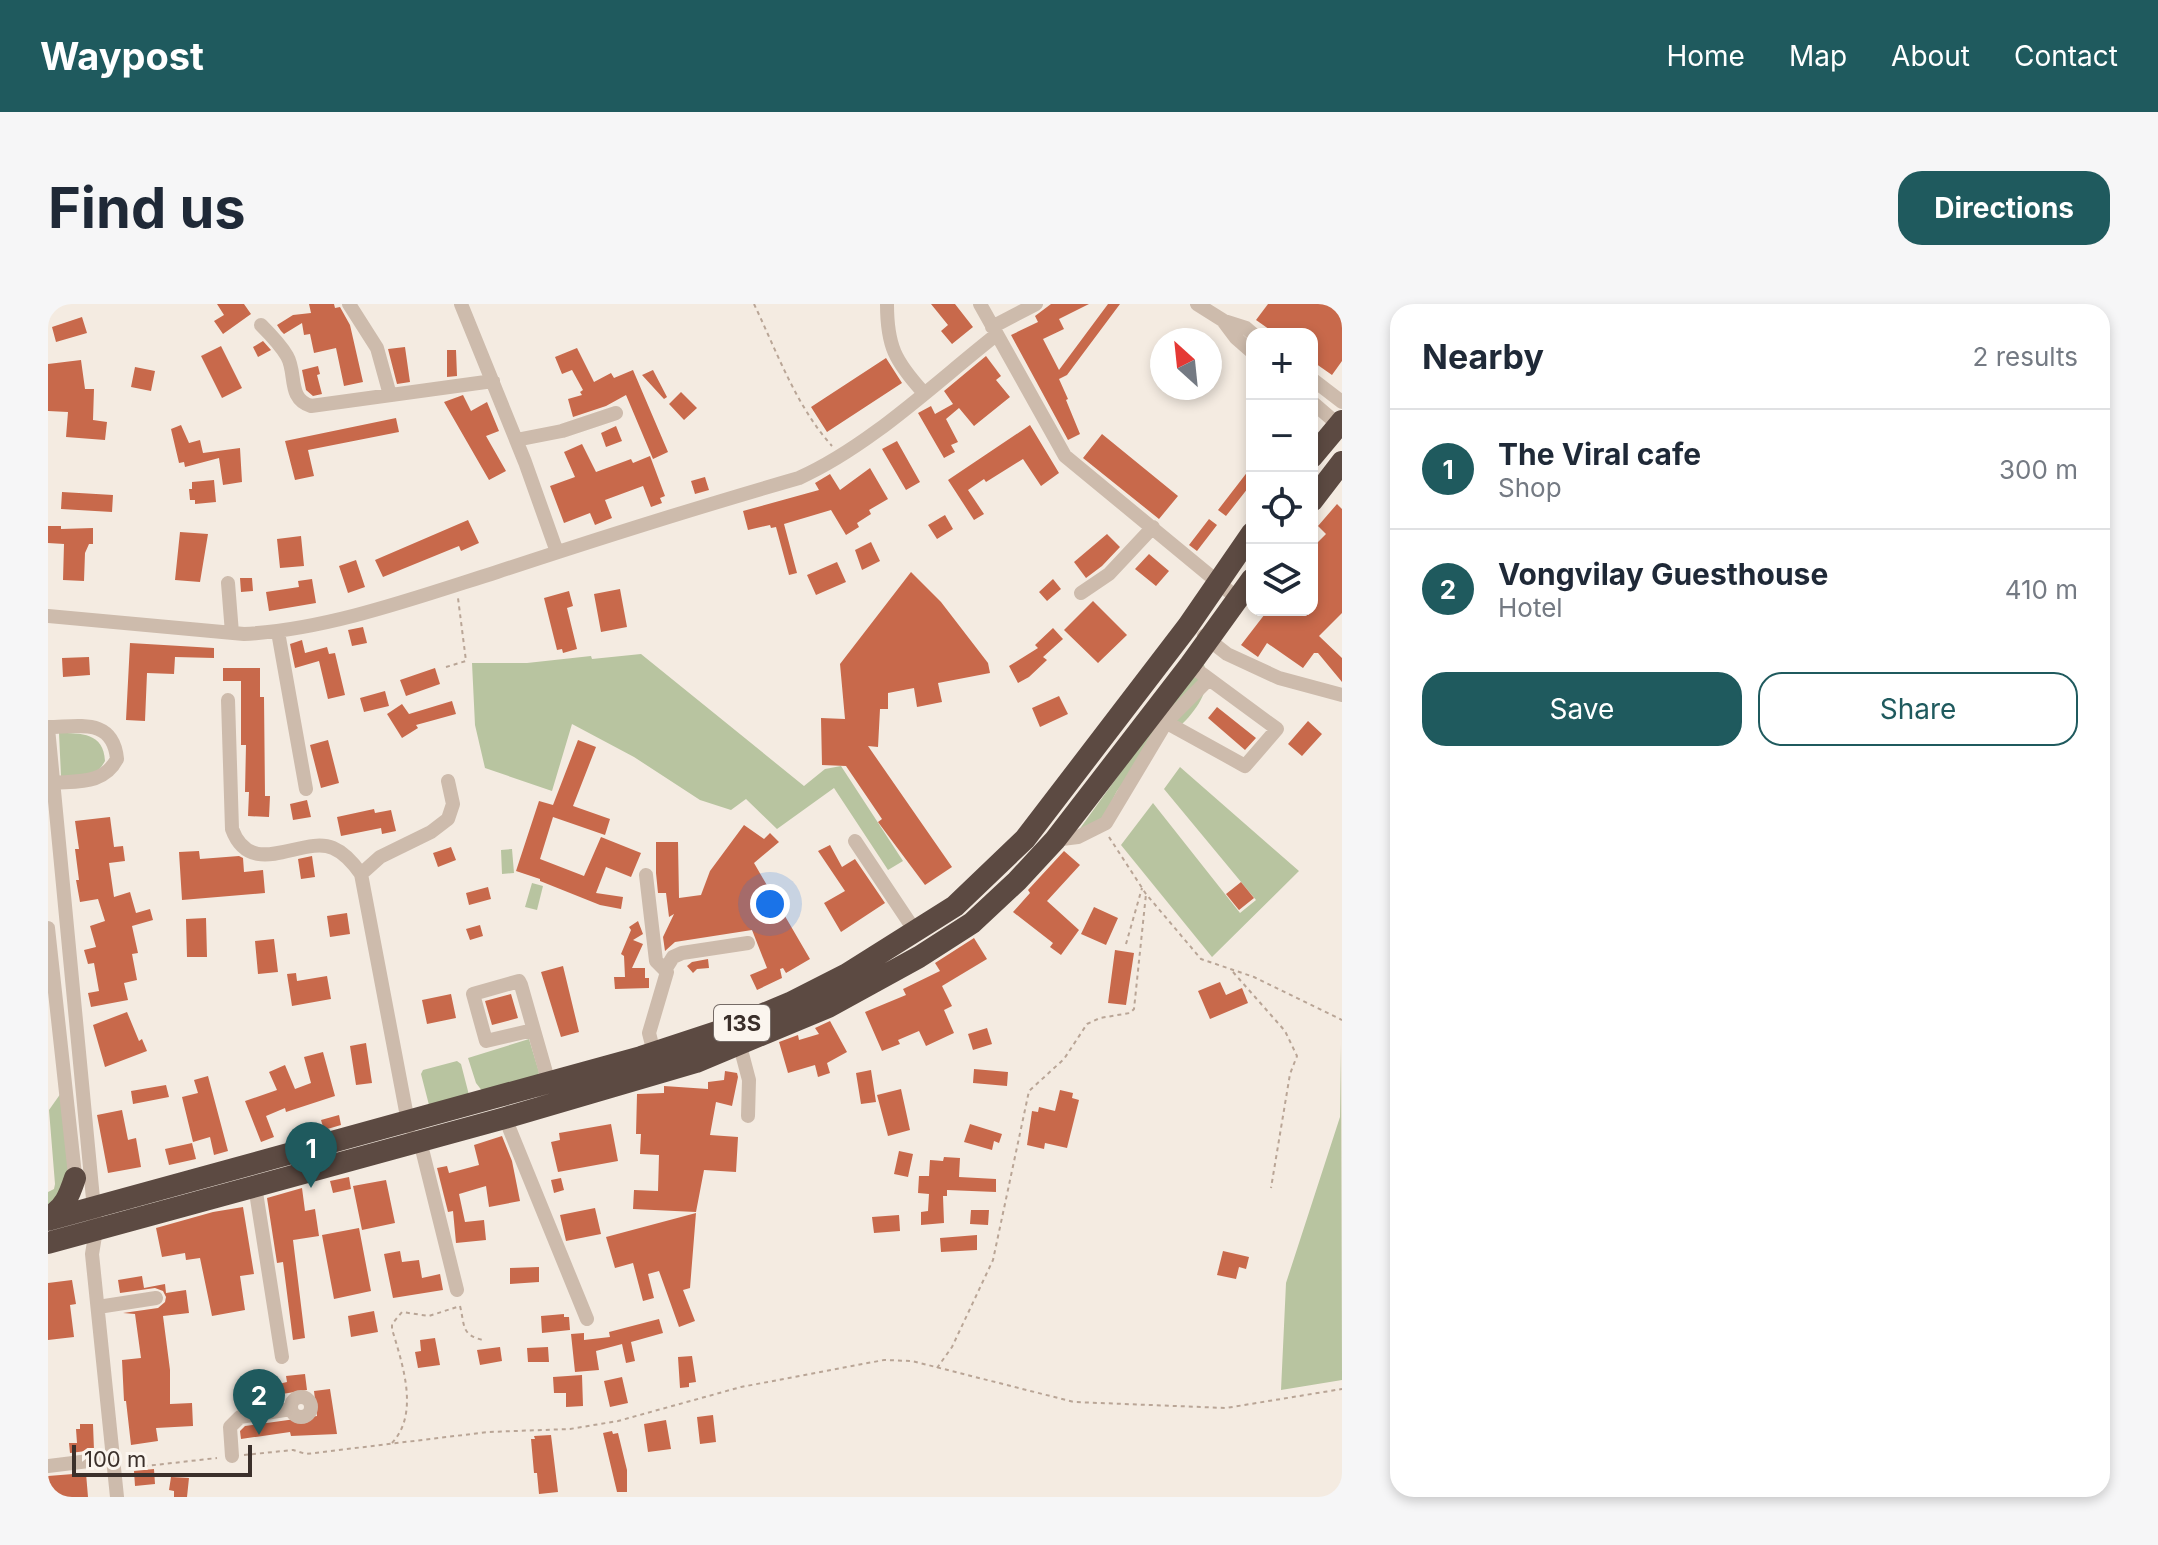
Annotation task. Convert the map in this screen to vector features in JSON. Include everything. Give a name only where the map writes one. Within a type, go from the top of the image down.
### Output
[{"type":"highway","points":[[1318,450],[1341,424]]},
{"type":"highway","points":[[1318,493],[1342,462]]},
{"type":"highway","name":"13S","points":[[48,1219],[413,1135],[505,1118],[790,1003],[847,974],[955,906],[1025,839],[1188,626],[1246,542]]},
{"type":"highway","name":"13S","points":[[48,1243],[91,1239],[413,1135],[549,1083],[740,1046],[828,1007],[972,923],[1017,881],[1159,717],[1190,665],[1246,587]]},
{"type":"highway","points":[[48,1219],[61,1210],[75,1178]]},
{"type":"street","points":[[349,304],[377,348],[390,395]]},
{"type":"street","points":[[461,304],[557,552]]},
{"type":"street","points":[[887,304],[888,341],[909,377],[923,392]]},
{"type":"street","points":[[980,304],[1065,456],[1237,598]]},
{"type":"street","points":[[1197,304],[1224,321],[1246,328]]},
{"type":"street","points":[[48,616],[232,633],[306,628],[456,585],[799,478],[841,456],[1026,306]]},
{"type":"street","points":[[1224,321],[1246,347]]},
{"type":"street","points":[[261,325],[289,358],[294,391],[302,403],[311,406],[493,381]]},
{"type":"street","points":[[1318,384],[1342,402]]},
{"type":"street","points":[[1318,407],[1341,424]]},
{"type":"street","points":[[516,440],[562,431],[616,413]]},
{"type":"street","points":[[1081,593],[1109,574],[1153,527]]},
{"type":"street","points":[[228,583],[232,633]]},
{"type":"street","points":[[1188,626],[1227,654],[1279,678],[1342,695]]},
{"type":"street","points":[[278,632],[306,789]]},
{"type":"street","points":[[1159,717],[1245,766],[1277,729],[1190,665]]},
{"type":"street","points":[[1025,839],[1078,837],[1102,826],[1159,717],[1209,679]]},
{"type":"street","points":[[228,700],[232,829],[235,839],[256,854],[279,854],[323,846],[336,849],[361,874],[413,1135],[457,1290]]},
{"type":"street","points":[[54,783],[105,775],[117,759],[116,748],[106,733],[99,728],[86,726],[48,728],[86,1209],[117,1497]]},
{"type":"street","points":[[361,874],[380,857],[431,832],[448,819],[453,804],[448,781]]},
{"type":"street","points":[[855,841],[915,931]]},
{"type":"street","points":[[646,875],[656,961],[667,974],[649,1033],[647,1062]]},
{"type":"street","points":[[48,928],[75,1178],[86,1209]]},
{"type":"street","points":[[665,970],[673,957],[682,953],[748,943]]},
{"type":"street","points":[[533,1030],[486,1041],[473,994],[519,981],[549,1083]]},
{"type":"street","points":[[740,1046],[749,1080],[748,1116]]},
{"type":"street","points":[[505,1118],[587,1319]]},
{"type":"street","points":[[255,1186],[282,1357]]},
{"type":"street","points":[[98,1307],[156,1298]]},
{"type":"street","points":[[232,1456],[230,1427],[240,1417],[291,1409]]},
{"type":"street","points":[[48,1466],[114,1464]]},
{"type":"path","points":[[754,304],[810,417],[841,456]]},
{"type":"path","points":[[446,667],[466,661],[456,585]]},
{"type":"path","points":[[1102,826],[1146,894],[1201,959],[1254,977],[1342,1020]]},
{"type":"path","points":[[1126,944],[1142,888]]},
{"type":"path","points":[[936,1369],[952,1347],[993,1260],[1029,1091],[1064,1059],[1087,1024],[1100,1018],[1130,1013],[1134,1009],[1146,894]]},
{"type":"path","points":[[1232,971],[1285,1031],[1297,1056],[1290,1074],[1271,1188]]},
{"type":"path","points":[[391,1444],[405,1422],[406,1389],[392,1329],[396,1318],[402,1312],[429,1316],[460,1306],[466,1332],[470,1337],[483,1340]]},
{"type":"path","points":[[114,1464],[293,1450],[306,1454],[488,1432],[570,1429],[741,1387],[884,1360],[912,1361],[1074,1402],[1226,1408],[1342,1389]]},
{"type":"green space","points":[[641,654],[804,786],[825,769],[841,766],[903,861],[888,870],[834,788],[777,829],[746,799],[731,810],[700,800],[634,757],[572,724],[552,791],[485,768],[475,725],[472,663],[527,663]]},
{"type":"green space","points":[[1199,664],[1204,665],[1206,684],[1195,710],[1175,731],[1164,730],[1117,791],[1103,818],[1076,834]]},
{"type":"green space","points":[[59,733],[83,734],[96,740],[104,752],[105,761],[101,767],[92,775],[61,776]]},
{"type":"green space","points":[[1180,767],[1299,871],[1212,957],[1121,845],[1153,803],[1240,913],[1256,900],[1164,789]]},
{"type":"green space","points":[[512,849],[514,873],[502,874],[501,850]]},
{"type":"green space","points":[[532,883],[543,886],[537,910],[525,907]]},
{"type":"green space","points":[[529,1039],[538,1078],[483,1092],[476,1083],[468,1058]]},
{"type":"green space","points":[[1341,1044],[1342,1380],[1281,1390],[1286,1283],[1340,1117]]},
{"type":"green space","points":[[457,1061],[461,1064],[469,1095],[429,1105],[421,1074],[423,1070]]},
{"type":"green space","points":[[61,1093],[69,1176],[48,1210],[48,1192],[54,1189],[55,1184],[49,1110]]},
{"type":"building","points":[[217,304],[244,304],[251,314],[223,334],[214,321],[224,315]]},
{"type":"building","points":[[309,304],[334,304],[335,308],[340,307],[350,325],[363,382],[344,386],[336,348],[314,353],[310,334],[304,335],[302,323],[284,334],[281,331],[277,325],[293,315],[311,313]]},
{"type":"building","points":[[931,304],[955,304],[973,327],[952,344],[941,331],[948,325]]},
{"type":"building","points":[[1051,304],[1089,304],[1059,319],[1064,329],[1043,339],[1059,370],[1108,304],[1120,304],[1067,375],[1059,379],[1080,434],[1068,440],[1011,335],[1038,322],[1035,316]]},
{"type":"building","points":[[1268,304],[1342,304],[1342,361],[1332,375],[1318,365],[1318,328],[1267,328],[1256,320]]},
{"type":"building","points":[[82,317],[87,333],[56,342],[52,327]]},
{"type":"building","points":[[263,341],[271,350],[258,357],[253,347]]},
{"type":"building","points":[[221,346],[242,388],[222,398],[201,356]]},
{"type":"building","points":[[405,347],[410,382],[397,384],[388,349]]},
{"type":"building","points":[[577,348],[594,382],[611,373],[614,378],[633,370],[668,452],[653,459],[626,395],[606,406],[573,417],[568,399],[582,395],[580,392],[583,390],[572,370],[562,374],[555,357]]},
{"type":"building","points":[[447,350],[456,350],[457,376],[447,377]]},
{"type":"building","points":[[986,356],[1001,376],[996,380],[1010,397],[974,426],[959,408],[946,419],[958,442],[951,445],[955,452],[944,458],[918,413],[931,406],[935,414],[953,404],[944,391]]},
{"type":"building","points":[[886,358],[902,383],[827,432],[811,407]]},
{"type":"building","points":[[81,360],[85,389],[94,389],[93,420],[107,422],[105,440],[66,437],[68,412],[48,411],[48,364]]},
{"type":"building","points":[[318,366],[322,394],[313,396],[306,390],[302,370]]},
{"type":"building","points":[[135,367],[155,371],[151,391],[131,387]]},
{"type":"building","points":[[653,370],[667,397],[664,399],[642,375]]},
{"type":"building","points":[[681,392],[697,408],[684,420],[669,404]]},
{"type":"building","points":[[463,395],[471,411],[487,402],[499,431],[486,436],[506,471],[489,480],[444,402]]},
{"type":"building","points":[[396,418],[399,432],[308,450],[314,476],[295,480],[285,441]]},
{"type":"building","points":[[181,425],[189,443],[200,440],[203,453],[240,448],[242,482],[223,485],[219,458],[185,467],[184,462],[179,463],[171,429]]},
{"type":"building","points":[[1030,425],[1059,473],[1041,486],[1023,459],[986,482],[984,479],[968,490],[984,514],[974,520],[948,480]]},
{"type":"building","points":[[616,426],[622,441],[606,447],[601,433]]},
{"type":"building","points":[[1102,434],[1178,496],[1159,519],[1083,458]]},
{"type":"building","points":[[897,441],[920,482],[906,490],[882,449]]},
{"type":"building","points":[[582,444],[596,472],[631,459],[633,463],[650,456],[665,496],[660,498],[662,503],[651,507],[643,486],[605,500],[612,518],[595,525],[590,513],[564,523],[550,486],[575,477],[564,452]]},
{"type":"building","points":[[870,468],[888,499],[869,510],[871,514],[857,523],[859,527],[846,535],[831,510],[784,524],[797,573],[789,575],[776,527],[771,528],[770,525],[748,530],[743,511],[819,490],[815,483],[830,474],[840,490]]},
{"type":"building","points":[[1246,474],[1246,491],[1226,516],[1218,510]]},
{"type":"building","points":[[705,477],[709,490],[695,494],[691,481]]},
{"type":"building","points":[[214,480],[216,502],[195,504],[195,500],[190,500],[192,482]]},
{"type":"building","points":[[62,492],[113,495],[112,512],[61,509]]},
{"type":"building","points":[[1337,504],[1342,509],[1342,613],[1319,636],[1342,658],[1342,682],[1318,653],[1314,653],[1303,668],[1267,643],[1258,657],[1241,645],[1263,616],[1318,616],[1318,542],[1326,534],[1318,526]]},
{"type":"building","points":[[945,515],[953,529],[937,539],[928,525]]},
{"type":"building","points":[[1209,519],[1217,525],[1197,551],[1189,545]]},
{"type":"building","points":[[468,520],[479,543],[461,551],[459,546],[383,577],[375,560]]},
{"type":"building","points":[[48,526],[61,526],[61,529],[93,528],[93,544],[89,544],[85,553],[84,581],[63,580],[64,544],[48,543]]},
{"type":"building","points":[[180,532],[208,534],[200,582],[175,580]]},
{"type":"building","points":[[1107,534],[1120,547],[1086,578],[1074,562]]},
{"type":"building","points":[[301,536],[304,566],[280,568],[277,539]]},
{"type":"building","points":[[871,542],[880,561],[862,570],[855,550]]},
{"type":"building","points":[[1149,554],[1169,571],[1156,586],[1135,569]]},
{"type":"building","points":[[356,560],[365,587],[348,593],[339,566]]},
{"type":"building","points":[[837,562],[846,582],[816,595],[807,575]]},
{"type":"building","points":[[911,572],[941,602],[988,663],[990,673],[938,683],[942,702],[917,707],[914,688],[888,693],[888,709],[880,709],[878,747],[868,746],[952,867],[925,885],[878,822],[882,819],[846,766],[822,765],[821,718],[845,719],[840,664]]},
{"type":"building","points":[[240,578],[252,578],[253,591],[241,592]]},
{"type":"building","points":[[312,579],[316,603],[269,611],[266,592],[299,587],[298,581]]},
{"type":"building","points":[[1053,579],[1061,589],[1047,601],[1039,592]]},
{"type":"building","points":[[620,589],[627,627],[601,632],[594,594]]},
{"type":"building","points":[[569,591],[573,606],[567,608],[577,649],[563,653],[562,649],[557,650],[544,598]]},
{"type":"building","points":[[1093,601],[1127,635],[1098,663],[1064,630]]},
{"type":"building","points":[[363,627],[367,643],[352,646],[348,630]]},
{"type":"building","points":[[1053,628],[1063,639],[1043,657],[1047,660],[1018,683],[1009,666],[1038,648],[1035,645]]},
{"type":"building","points":[[302,640],[305,653],[327,647],[329,654],[335,653],[345,695],[328,699],[319,661],[295,668],[290,644]]},
{"type":"building","points":[[130,643],[214,648],[214,658],[175,657],[174,674],[147,673],[145,721],[126,720]]},
{"type":"building","points":[[89,657],[90,675],[63,677],[62,658]]},
{"type":"building","points":[[223,668],[260,668],[260,697],[264,697],[265,796],[270,796],[269,817],[248,816],[246,745],[241,745],[241,681],[223,681]]},
{"type":"building","points":[[435,668],[440,684],[406,696],[400,680]]},
{"type":"building","points":[[385,691],[389,706],[364,712],[360,698]]},
{"type":"building","points":[[1059,696],[1068,714],[1040,727],[1032,708]]},
{"type":"building","points":[[452,701],[456,714],[416,725],[418,728],[402,738],[387,714],[402,704],[409,714]]},
{"type":"building","points":[[1217,707],[1256,738],[1245,750],[1208,718]]},
{"type":"building","points":[[1308,721],[1322,734],[1302,756],[1288,744]]},
{"type":"building","points":[[328,740],[339,783],[321,788],[310,745]]},
{"type":"building","points":[[578,740],[596,747],[573,806],[610,819],[605,835],[553,817],[540,859],[584,876],[601,837],[641,853],[631,877],[606,867],[596,893],[623,897],[621,909],[600,905],[516,871],[539,801],[553,805]]},
{"type":"building","points":[[307,800],[311,817],[293,820],[290,804]]},
{"type":"building","points":[[374,809],[375,813],[391,810],[396,831],[382,834],[381,828],[341,836],[337,817]]},
{"type":"building","points":[[110,817],[114,847],[123,846],[125,861],[109,863],[114,897],[130,892],[136,913],[150,909],[153,920],[132,926],[138,953],[132,954],[137,980],[124,983],[128,1000],[91,1007],[88,993],[99,991],[94,963],[88,964],[84,950],[96,947],[90,926],[105,921],[98,899],[80,902],[76,880],[79,880],[75,849],[79,849],[75,821]]},
{"type":"building","points":[[744,825],[764,839],[770,833],[779,842],[754,863],[810,959],[786,973],[783,968],[780,969],[782,978],[757,990],[750,975],[767,968],[752,930],[675,942],[665,951],[663,937],[674,914],[669,917],[666,893],[658,893],[656,873],[656,842],[678,842],[679,898],[701,895],[710,871]]},
{"type":"building","points":[[830,845],[842,867],[855,859],[885,903],[841,932],[824,903],[845,891],[818,851]]},
{"type":"building","points":[[451,847],[456,860],[438,867],[433,853]]},
{"type":"building","points":[[199,851],[200,859],[239,856],[243,858],[244,872],[263,870],[265,893],[182,900],[179,852]]},
{"type":"building","points":[[1064,851],[1080,865],[1047,901],[1079,930],[1061,955],[1050,947],[1053,943],[1013,912],[1030,893],[1028,890]]},
{"type":"building","points":[[312,856],[315,877],[301,879],[298,859]]},
{"type":"building","points":[[1241,882],[1254,898],[1239,910],[1226,894]]},
{"type":"building","points":[[488,887],[491,899],[469,905],[466,893]]},
{"type":"building","points":[[1094,907],[1118,918],[1106,945],[1081,934]]},
{"type":"building","points":[[347,913],[350,934],[330,937],[327,916]]},
{"type":"building","points":[[206,918],[207,957],[187,957],[186,919]]},
{"type":"building","points":[[638,921],[643,934],[633,940],[643,944],[632,968],[645,968],[649,988],[615,989],[614,977],[625,977],[624,956],[621,954],[631,930],[629,927]]},
{"type":"building","points":[[480,925],[483,936],[470,940],[466,929]]},
{"type":"building","points":[[974,938],[987,959],[942,986],[952,1006],[944,1010],[954,1033],[926,1046],[919,1031],[898,1040],[900,1044],[882,1051],[865,1012],[906,995],[903,989],[940,971],[935,963]]},
{"type":"building","points":[[274,939],[278,972],[258,974],[255,941]]},
{"type":"building","points":[[1115,950],[1134,953],[1126,1005],[1108,1003]]},
{"type":"building","points":[[708,959],[709,968],[697,969],[693,973],[687,966],[692,962]]},
{"type":"building","points":[[563,966],[579,1032],[561,1037],[541,972]]},
{"type":"building","points":[[296,973],[297,981],[327,976],[331,999],[292,1006],[287,974]]},
{"type":"building","points":[[1220,982],[1226,995],[1242,988],[1248,1003],[1210,1019],[1198,991]]},
{"type":"building","points":[[451,994],[456,1018],[427,1024],[422,1000]]},
{"type":"building","points":[[511,994],[518,1018],[492,1025],[485,1001]]},
{"type":"building","points":[[127,1012],[139,1041],[142,1039],[147,1051],[105,1067],[93,1025]]},
{"type":"building","points":[[830,1021],[847,1052],[827,1063],[830,1073],[818,1077],[815,1065],[788,1073],[779,1042],[798,1035],[799,1040],[819,1034],[815,1028]]},
{"type":"building","points":[[987,1028],[992,1044],[973,1050],[968,1034]]},
{"type":"building","points":[[366,1043],[372,1083],[356,1085],[350,1046]]},
{"type":"building","points":[[323,1052],[335,1096],[266,1116],[274,1137],[261,1142],[245,1101],[277,1090],[269,1072],[285,1065],[295,1089],[311,1083],[304,1057]]},
{"type":"building","points":[[974,1069],[1008,1072],[1007,1086],[973,1083]]},
{"type":"building","points":[[871,1070],[876,1102],[861,1104],[856,1073]]},
{"type":"building","points":[[725,1071],[737,1073],[738,1077],[732,1106],[716,1102],[710,1135],[738,1137],[736,1172],[704,1170],[696,1212],[633,1209],[634,1190],[658,1191],[659,1155],[640,1154],[641,1134],[636,1134],[637,1094],[664,1093],[664,1086],[708,1089],[708,1082],[724,1080]]},
{"type":"building","points":[[208,1076],[228,1151],[214,1155],[210,1137],[193,1142],[182,1097],[198,1093],[194,1080]]},
{"type":"building","points":[[166,1085],[169,1097],[133,1104],[131,1091]]},
{"type":"building","points":[[901,1089],[910,1130],[888,1136],[877,1095]]},
{"type":"building","points":[[1060,1090],[1073,1093],[1072,1098],[1079,1100],[1067,1148],[1045,1143],[1044,1149],[1027,1145],[1032,1111],[1038,1112],[1039,1107],[1055,1111]]},
{"type":"building","points":[[122,1110],[128,1140],[136,1138],[141,1167],[108,1173],[97,1115]]},
{"type":"building","points":[[339,1115],[341,1125],[324,1130],[321,1120]]},
{"type":"building","points":[[611,1124],[618,1161],[558,1172],[551,1142],[560,1140],[559,1133]]},
{"type":"building","points":[[970,1124],[1002,1134],[999,1143],[994,1141],[992,1150],[964,1142]]},
{"type":"building","points":[[502,1136],[512,1161],[520,1201],[489,1207],[486,1186],[459,1194],[465,1222],[484,1220],[486,1240],[456,1243],[453,1211],[448,1212],[437,1168],[447,1166],[449,1173],[479,1165],[474,1145]]},
{"type":"building","points":[[192,1143],[196,1159],[169,1165],[165,1149]]},
{"type":"building","points":[[899,1151],[913,1154],[908,1177],[894,1174]]},
{"type":"building","points":[[944,1157],[960,1158],[959,1177],[996,1179],[996,1192],[947,1190],[947,1196],[943,1196],[944,1223],[921,1225],[921,1212],[928,1211],[929,1194],[918,1193],[919,1176],[929,1176],[930,1160],[943,1161]]},
{"type":"building","points":[[349,1177],[351,1189],[333,1193],[330,1181]]},
{"type":"building","points":[[561,1178],[564,1190],[554,1193],[551,1180]]},
{"type":"building","points":[[386,1180],[395,1223],[362,1230],[353,1186]]},
{"type":"building","points":[[302,1188],[305,1211],[315,1209],[319,1236],[293,1240],[305,1338],[293,1340],[283,1262],[277,1263],[267,1198]]},
{"type":"building","points":[[243,1207],[254,1274],[240,1276],[245,1310],[212,1316],[200,1258],[186,1260],[185,1253],[162,1257],[156,1228]]},
{"type":"building","points":[[595,1208],[601,1234],[566,1241],[560,1215]]},
{"type":"building","points":[[971,1210],[989,1210],[988,1225],[970,1224]]},
{"type":"building","points":[[696,1213],[690,1288],[683,1290],[695,1321],[679,1327],[659,1271],[648,1274],[654,1298],[643,1301],[633,1263],[615,1268],[606,1237]]},
{"type":"building","points":[[899,1215],[900,1231],[874,1233],[872,1217]]},
{"type":"building","points":[[359,1228],[371,1291],[334,1299],[322,1235]]},
{"type":"building","points":[[977,1235],[977,1250],[941,1252],[940,1238]]},
{"type":"building","points":[[400,1251],[402,1262],[419,1260],[422,1278],[440,1274],[443,1290],[393,1298],[384,1254]]},
{"type":"building","points":[[1223,1251],[1249,1257],[1246,1269],[1239,1267],[1236,1279],[1217,1275]]},
{"type":"building","points":[[539,1267],[539,1282],[510,1284],[510,1268]]},
{"type":"building","points":[[142,1276],[144,1288],[165,1284],[166,1293],[186,1290],[189,1313],[163,1316],[170,1370],[170,1404],[192,1403],[193,1426],[156,1428],[158,1441],[131,1445],[122,1360],[141,1358],[135,1314],[123,1313],[158,1308],[166,1297],[163,1291],[155,1288],[120,1293],[118,1280]]},
{"type":"building","points":[[72,1280],[76,1304],[70,1305],[74,1337],[48,1340],[48,1283]]},
{"type":"building","points":[[374,1311],[378,1332],[351,1337],[348,1316]]},
{"type":"building","points":[[564,1314],[564,1317],[569,1317],[570,1330],[542,1333],[541,1316]]},
{"type":"building","points":[[659,1319],[663,1333],[631,1342],[635,1361],[626,1363],[622,1344],[596,1351],[599,1370],[575,1372],[571,1334],[584,1333],[584,1340],[610,1337],[609,1332]]},
{"type":"building","points":[[435,1338],[440,1365],[418,1368],[415,1352],[421,1351],[420,1340]]},
{"type":"building","points":[[500,1347],[502,1361],[480,1365],[477,1350]]},
{"type":"building","points":[[548,1347],[549,1362],[528,1362],[527,1348]]},
{"type":"building","points":[[692,1356],[696,1382],[680,1388],[678,1357]]},
{"type":"building","points":[[305,1374],[307,1390],[282,1394],[283,1400],[239,1407],[236,1394],[287,1382],[286,1376]]},
{"type":"building","points":[[582,1375],[583,1406],[566,1407],[566,1393],[554,1393],[553,1377]]},
{"type":"building","points":[[622,1377],[628,1403],[610,1407],[604,1381]]},
{"type":"building","points":[[330,1389],[337,1434],[291,1436],[290,1432],[241,1439],[240,1431],[245,1426],[317,1416],[314,1391]]},
{"type":"building","points":[[713,1415],[716,1442],[700,1444],[697,1417]]},
{"type":"building","points":[[666,1420],[671,1449],[648,1452],[644,1424]]},
{"type":"building","points":[[80,1424],[93,1424],[94,1450],[70,1453],[69,1443],[77,1443],[76,1429],[80,1429]]},
{"type":"building","points":[[612,1431],[613,1434],[618,1433],[627,1470],[627,1492],[617,1492],[603,1433]]},
{"type":"building","points":[[551,1435],[558,1492],[539,1494],[531,1439]]},
{"type":"building","points":[[154,1469],[155,1484],[135,1486],[134,1471]]},
{"type":"building","points":[[86,1473],[88,1497],[48,1497],[48,1476]]},
{"type":"building","points":[[171,1477],[189,1478],[187,1497],[174,1497],[174,1491],[169,1490]]},
{"type":"place","name":"The Viral cafe","points":[[311,1188]]},
{"type":"place","name":"Vongvilay Guesthouse","points":[[259,1435]]}]
